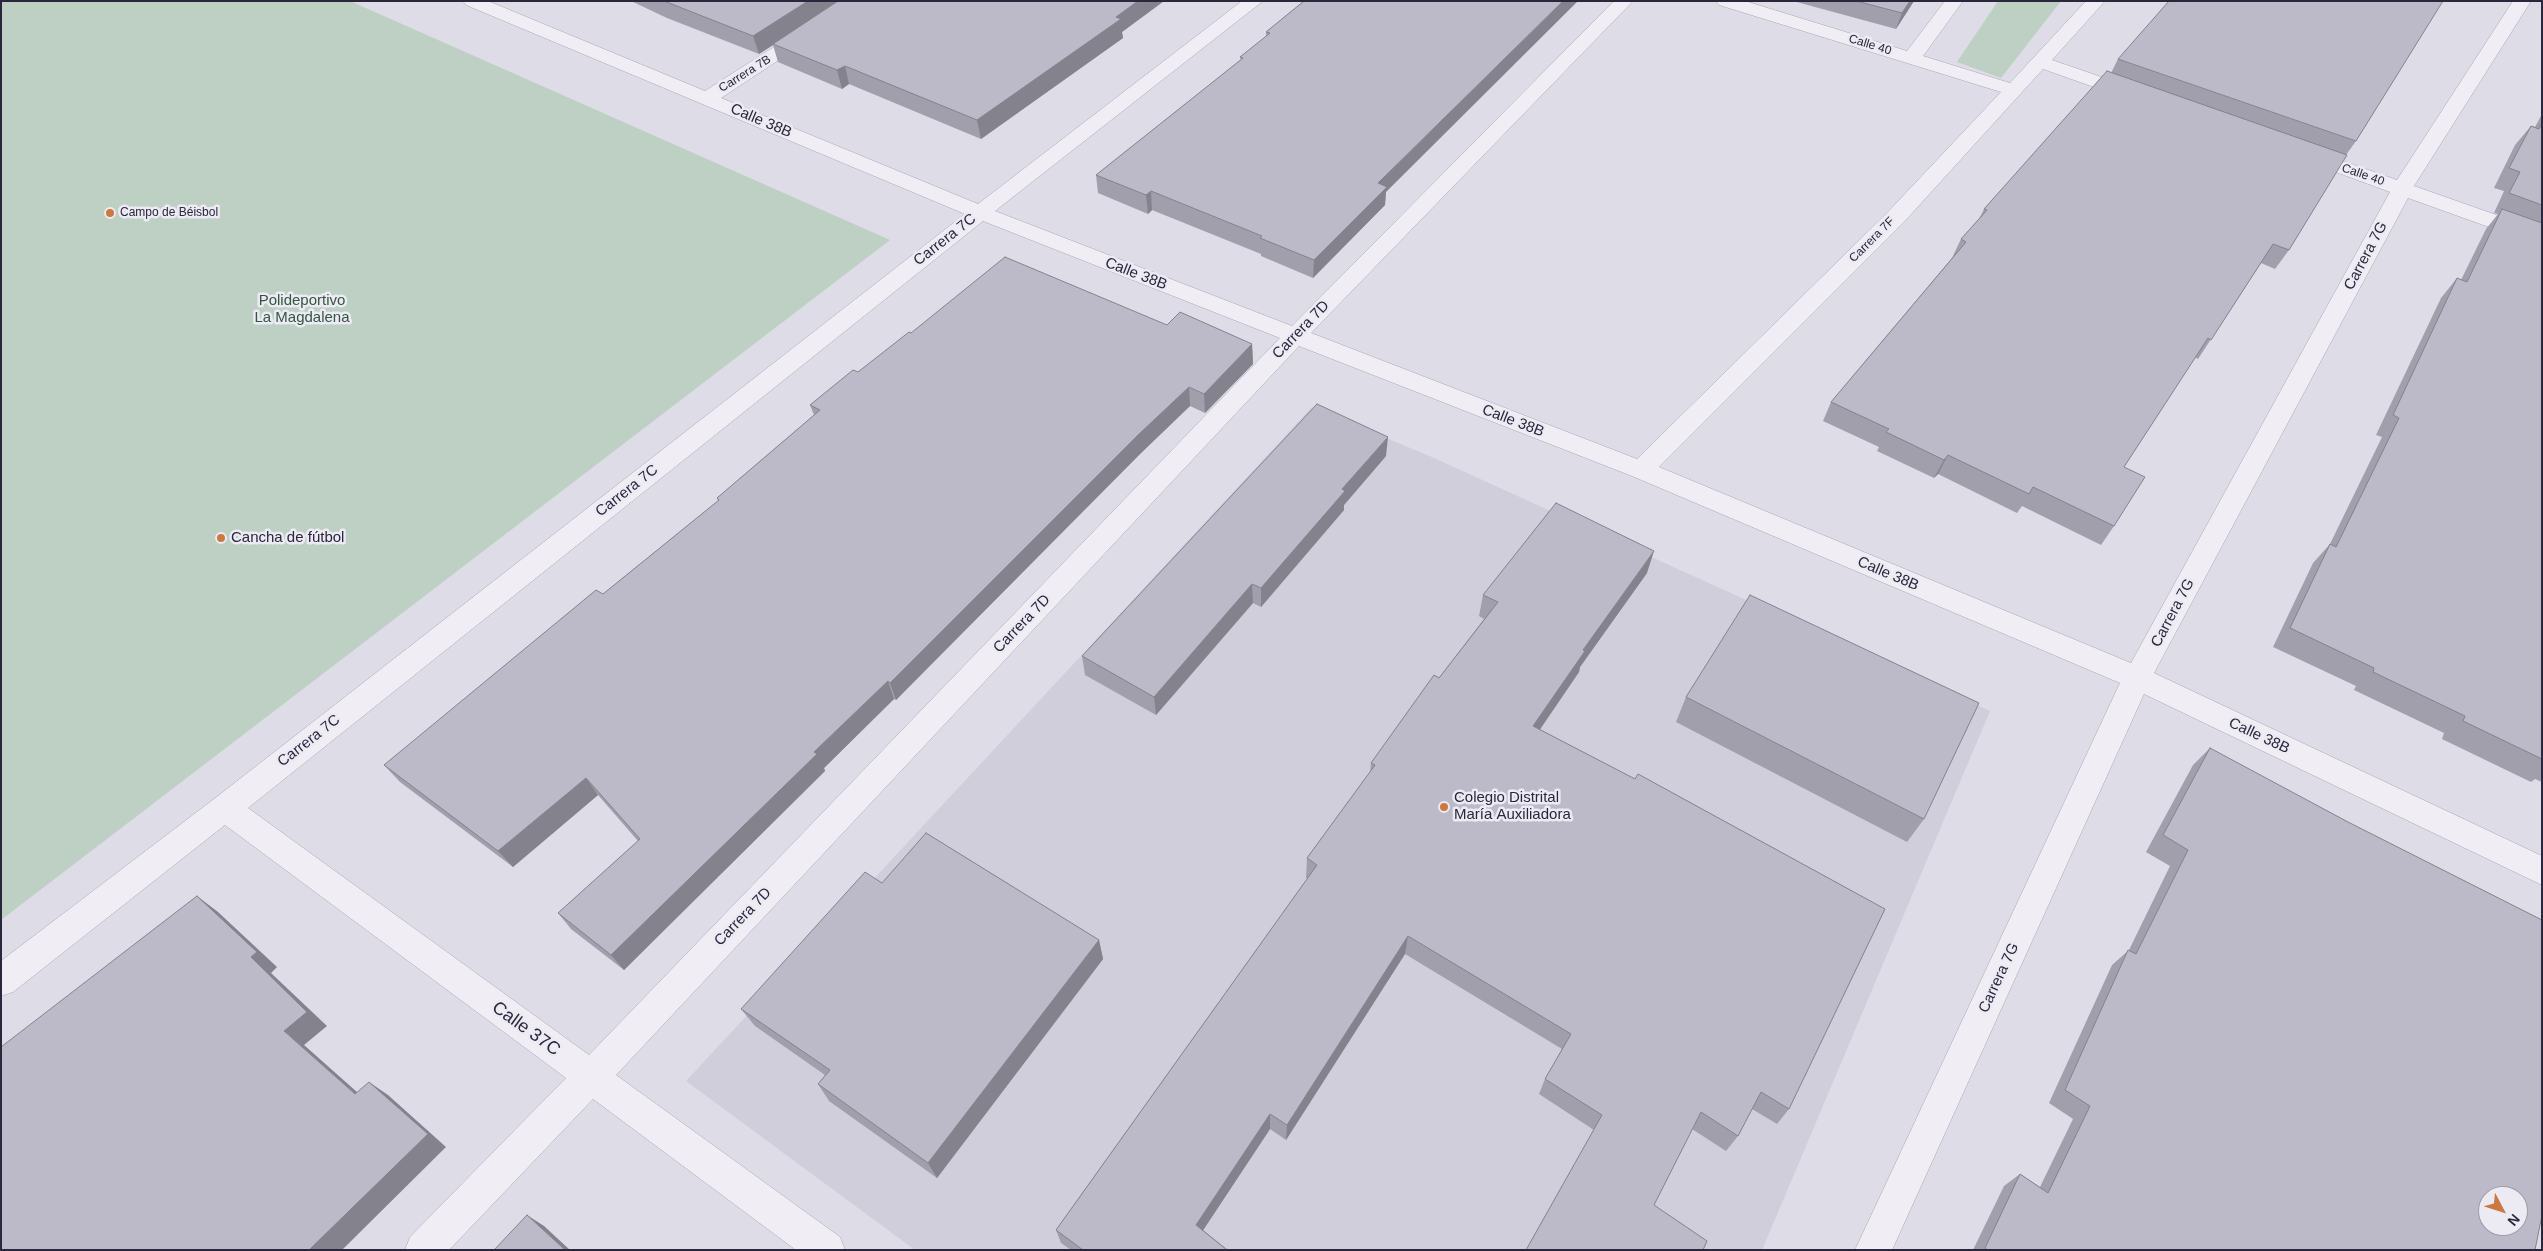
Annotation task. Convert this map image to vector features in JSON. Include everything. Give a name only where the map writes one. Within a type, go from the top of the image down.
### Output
[{"type":"street","name":"Calle 38B","points":[[472,1],[508,7],[707,98],[980,213],[1641,470],[2137,678],[2542,871]]},
{"type":"street","name":"Carrera 7B","points":[[707,98],[859,1]]},
{"type":"street","name":"Carrera 7C","points":[[1,980],[225,808],[980,213],[1254,1]]},
{"type":"street","name":"Carrera 7D","points":[[422,1250],[591,1077],[1295,336],[1624,1]]},
{"type":"street","name":"Calle 40","points":[[1725,1],[2014,90]]},
{"type":"street","points":[[1912,58],[1954,1]]},
{"type":"street","name":"Carrera 7F","points":[[1641,470],[1895,218],[2096,1]]},
{"type":"street","name":"Carrera 7G","points":[[1873,1250],[2137,678],[2402,188],[2522,1]]},
{"type":"street","points":[[2041,62],[2152,101]]},
{"type":"street","name":"Calle 40","points":[[2291,150],[2542,239]]},
{"type":"street","name":"Calle 37C","points":[[225,808],[828,1250]]},
{"type":"shaded area","name":"Colegio Distrital María Auxiliadora","points":[[1312,407],[1434,458],[1990,711],[1762,1250],[915,1250],[686,1081]]},
{"type":"green space","name":"Polideportivo La Magdalena","points":[[1,1],[350,1],[890,240],[1,920]]},
{"type":"green space","points":[[1998,1],[2061,1],[2001,78],[1957,62]]},
{"type":"building","points":[[664,1],[808,1],[753,36]]},
{"type":"building","points":[[838,1],[1138,1],[1116,17],[1121,19],[977,120],[845,66],[837,70],[773,44]]},
{"type":"building","points":[[1304,1],[1563,1],[1378,183],[1387,187],[1314,260],[1260,238],[1262,236],[1151,191],[1146,195],[1096,175],[1243,58],[1240,57],[1270,33],[1266,32]]},
{"type":"building","points":[[1856,1],[1910,1],[1902,13]]},
{"type":"building","points":[[2169,1],[2443,1],[2356,141],[2118,59]]},
{"type":"building","points":[[2107,71],[2347,155],[2289,250],[2273,244],[2211,340],[2208,338],[2124,467],[2145,477],[2114,526],[2033,487],[2029,494],[1948,455],[1944,460],[1886,432],[1889,429],[1831,402],[1966,242],[1961,239],[1987,210],[1984,209]]},
{"type":"building","points":[[2542,123],[2542,205],[2509,193],[2520,172],[2509,168],[2531,126],[2539,129]]},
{"type":"building","points":[[2502,209],[2542,223],[2542,759],[2463,721],[2465,716],[2373,672],[2374,668],[2290,628],[2330,544],[2336,547],[2399,418],[2393,415],[2457,278],[2467,282]]},
{"type":"building","points":[[1005,257],[1167,325],[1180,312],[1252,344],[1204,394],[1189,387],[1138,435],[890,683],[888,681],[814,752],[817,754],[611,955],[558,913],[640,839],[586,778],[498,851],[384,765],[596,590],[603,594],[719,500],[717,498],[820,410],[810,405],[853,370],[858,372],[909,332],[911,333]]},
{"type":"building","points":[[1317,404],[1388,437],[1342,489],[1345,491],[1261,588],[1252,584],[1154,697],[1082,656]]},
{"type":"building","points":[[1556,503],[1654,551],[1583,650],[1585,651],[1533,726],[1635,779],[1638,774],[1885,909],[1789,1109],[1761,1092],[1738,1136],[1701,1112],[1654,1205],[1707,1241],[1703,1250],[1526,1250],[1602,1115],[1545,1079],[1571,1034],[1408,936],[1287,1125],[1270,1114],[1196,1225],[1227,1250],[1083,1250],[1056,1230],[1317,865],[1307,858],[1375,765],[1371,763],[1434,675],[1439,678],[1498,602],[1483,595]]},
{"type":"building","points":[[1750,595],[1979,703],[1924,819],[1686,697]]},
{"type":"building","points":[[2210,748],[2348,822],[2542,920],[2542,1215],[2535,1250],[1988,1250],[1985,1248],[2020,1174],[2048,1193],[2090,1106],[2065,1090],[2128,950],[2136,954],[2188,850],[2163,835]]},
{"type":"building","points":[[926,833],[1099,940],[928,1163],[818,1084],[830,1070],[741,1009],[865,872],[882,883]]},
{"type":"building","points":[[197,896],[257,952],[251,957],[307,1012],[284,1031],[355,1094],[369,1082],[428,1134],[309,1250],[1,1250],[1,1047]]},
{"type":"building","points":[[527,1215],[565,1250],[494,1250]]},
{"type":"place","name":"Campo de Béisbol","points":[[110,213]]},
{"type":"place","name":"Cancha de fútbol","points":[[221,538]]},
{"type":"place","name":"Colegio Distrital María Auxiliadora","points":[[1444,807]]}]
